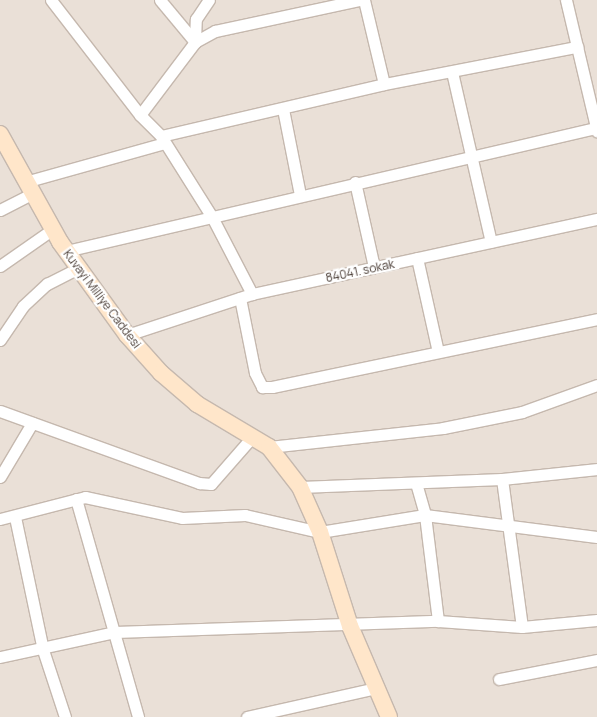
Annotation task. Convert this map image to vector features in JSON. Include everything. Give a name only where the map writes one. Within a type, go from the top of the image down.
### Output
[{"type":"street","points":[[51,0],[140,115],[163,140],[212,217],[252,294]]},
{"type":"street","points":[[160,0],[195,42]]},
{"type":"street","points":[[195,42],[196,19],[209,0]]},
{"type":"street","points":[[140,115],[195,42],[215,31],[359,0]]},
{"type":"street","points":[[364,0],[384,84]]},
{"type":"street","points":[[66,251],[473,155],[597,130],[566,0]]},
{"type":"street","points":[[0,210],[29,188],[163,140],[283,108],[384,84],[577,47]]},
{"type":"street","points":[[452,72],[473,155],[491,242]]},
{"type":"street","points":[[283,108],[300,195]]},
{"type":"street","name":"Kuvayi Milliye Caddesi","points":[[0,134],[66,251],[127,335],[161,373],[197,404],[269,447],[300,487],[320,532],[350,626],[390,717]]},
{"type":"street","points":[[355,182],[374,267]]},
{"type":"street","name":"84041. sokak","points":[[127,335],[252,294],[597,219]]},
{"type":"street","points":[[0,266],[53,230]]},
{"type":"street","points":[[417,258],[438,352]]},
{"type":"street","points":[[0,340],[23,306],[47,284],[78,268]]},
{"type":"street","points":[[240,298],[255,373],[262,386],[286,386],[597,319]]},
{"type":"street","points":[[269,447],[452,426],[522,412],[597,385]]},
{"type":"street","points":[[0,411],[211,484],[252,437]]},
{"type":"street","points":[[0,477],[32,423]]},
{"type":"street","points":[[300,487],[502,479],[597,469]]},
{"type":"street","points":[[502,479],[522,627]]},
{"type":"street","points":[[416,483],[425,515],[438,621]]},
{"type":"street","points":[[0,519],[15,518],[84,497],[182,518],[245,515],[320,532],[425,515],[597,540]]},
{"type":"street","points":[[76,500],[138,717]]},
{"type":"street","points":[[15,518],[43,650],[65,717]]},
{"type":"street","points":[[0,657],[43,650],[115,632],[350,626],[438,621],[522,627],[597,620]]},
{"type":"street","points":[[499,679],[597,660]]},
{"type":"street","points":[[249,717],[376,688]]},
{"type":"shaded area","points":[[0,0],[597,0],[597,717],[0,717]]}]
